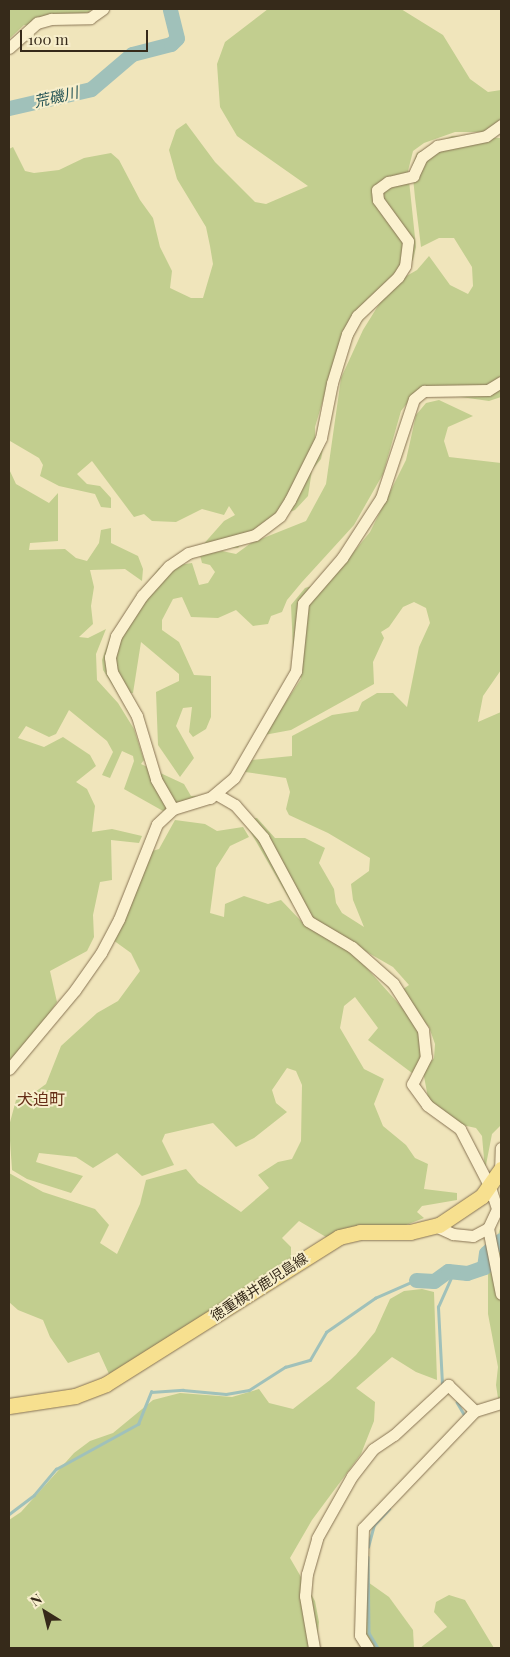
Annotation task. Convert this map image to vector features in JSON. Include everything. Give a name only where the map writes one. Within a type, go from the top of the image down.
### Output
[{"type":"main road","name":"徳重横井鹿児島線","points":[[9,1406],[75,1396],[117,1379],[339,1237],[435,1226],[458,1216],[490,1187],[501,1171]]},
{"type":"street","points":[[9,48],[37,23],[51,19],[90,18],[103,9]]},
{"type":"street","points":[[173,809],[156,779],[137,716],[112,672],[110,656],[116,636],[142,596],[169,566],[188,553],[255,535],[280,516],[290,500],[321,438],[332,383],[347,334],[358,316],[405,266],[408,241],[378,200],[377,190],[388,182],[413,176],[422,157],[437,146],[486,136],[501,125]]},
{"type":"street","points":[[9,1069],[64,1005],[101,953],[119,919],[157,824],[173,809],[216,794],[234,778],[296,671],[303,603],[342,558],[381,498],[414,399],[424,390],[488,390],[501,382]]},
{"type":"street","points":[[216,794],[235,805],[263,837],[308,921],[352,947],[394,982],[423,1030],[426,1058],[412,1084],[427,1105],[460,1129],[490,1187],[497,1209],[488,1228],[501,1294]]},
{"type":"street","points":[[501,1148],[501,1171]]},
{"type":"street","points":[[435,1226],[454,1234],[473,1236],[488,1228]]},
{"type":"street","points":[[314,1648],[305,1596],[307,1574],[321,1529],[352,1476],[373,1449],[394,1435],[448,1385],[475,1411]]},
{"type":"street","points":[[368,1648],[360,1635],[363,1528],[475,1411],[501,1403]]},
{"type":"green space","points":[[9,9],[92,9],[89,12],[36,27],[24,25],[9,39]]},
{"type":"green space","points":[[268,9],[401,9],[443,35],[470,79],[488,92],[501,90],[501,132],[455,132],[424,143],[413,151],[408,171],[416,247],[413,260],[360,323],[326,390],[315,427],[315,439],[324,444],[321,459],[312,470],[308,496],[295,510],[267,520],[248,534],[238,548],[201,547],[224,521],[235,515],[229,506],[224,515],[202,509],[176,522],[152,521],[144,514],[134,517],[92,461],[77,474],[87,484],[100,486],[111,498],[111,508],[101,507],[95,494],[59,486],[40,476],[43,465],[39,458],[10,441],[9,444],[9,149],[13,147],[25,171],[34,173],[59,170],[84,158],[111,153],[119,160],[140,200],[153,218],[160,247],[172,271],[170,288],[191,298],[203,298],[213,264],[206,227],[177,179],[169,150],[176,130],[186,123],[215,162],[255,202],[266,204],[308,186],[237,136],[220,107],[217,64],[225,42]]},
{"type":"green space","points":[[452,136],[501,138],[501,397],[489,401],[433,393],[408,402],[401,411],[383,474],[354,525],[287,600],[282,612],[271,616],[268,624],[253,626],[236,610],[218,618],[191,617],[182,597],[173,599],[162,620],[162,630],[179,642],[194,675],[211,676],[211,717],[206,729],[193,737],[189,732],[192,707],[183,708],[176,726],[194,758],[180,777],[158,745],[156,692],[179,681],[179,674],[141,642],[133,693],[119,695],[103,670],[102,660],[111,635],[159,568],[192,563],[199,585],[208,583],[215,572],[210,565],[202,563],[200,555],[222,551],[236,554],[251,543],[306,521],[326,484],[341,378],[363,330],[381,301],[403,278],[417,270],[429,256],[450,285],[468,294],[473,286],[472,267],[454,238],[439,238],[421,247],[415,198],[412,167],[417,153]]},
{"type":"green space","points":[[439,400],[473,416],[448,427],[444,441],[449,457],[501,463],[501,670],[483,696],[478,722],[501,712],[501,1125],[492,1134],[485,1170],[482,1136],[476,1128],[462,1125],[429,1103],[423,1071],[434,1058],[435,1044],[429,1027],[399,992],[409,985],[393,967],[332,932],[291,902],[243,819],[257,818],[275,838],[305,838],[325,848],[319,863],[334,889],[336,903],[342,913],[364,927],[353,900],[351,884],[369,871],[370,858],[328,833],[289,815],[286,809],[290,792],[286,778],[245,772],[252,760],[292,756],[292,736],[332,715],[358,711],[362,702],[377,693],[393,693],[407,707],[419,647],[430,623],[426,608],[414,602],[403,607],[389,627],[381,632],[384,638],[373,662],[374,684],[291,730],[264,735],[301,679],[293,649],[291,605],[305,588],[331,580],[370,532],[406,460],[416,415],[426,403]]},
{"type":"green space","points":[[9,469],[16,484],[49,503],[58,493],[58,541],[30,543],[29,550],[65,549],[76,558],[87,561],[99,543],[101,530],[111,528],[111,543],[138,556],[143,569],[142,581],[125,569],[90,570],[94,587],[91,606],[93,624],[79,637],[88,638],[106,629],[96,654],[97,680],[118,703],[134,729],[144,760],[141,764],[184,784],[191,796],[197,796],[163,811],[124,789],[134,761],[133,756],[122,751],[110,778],[102,775],[113,752],[107,741],[69,710],[56,734],[49,737],[26,726],[18,738],[44,747],[63,737],[90,755],[96,766],[76,782],[87,789],[95,806],[92,832],[112,829],[142,836],[139,843],[111,840],[112,880],[100,882],[93,915],[94,937],[87,951],[50,971],[57,1002],[32,1039],[9,1065]]},
{"type":"green space","points":[[175,820],[205,824],[217,831],[243,827],[249,837],[230,846],[216,868],[210,913],[224,917],[225,904],[244,896],[268,904],[281,900],[302,922],[356,956],[415,1022],[424,1047],[420,1065],[412,1073],[368,1040],[378,1028],[355,997],[344,1006],[340,1028],[364,1069],[384,1079],[374,1104],[383,1126],[406,1145],[415,1158],[428,1164],[424,1189],[457,1193],[457,1200],[422,1206],[417,1212],[424,1218],[406,1225],[326,1237],[299,1221],[282,1238],[291,1247],[291,1260],[109,1374],[99,1352],[68,1363],[50,1337],[43,1320],[18,1310],[9,1302],[9,1173],[43,1192],[95,1209],[109,1225],[100,1243],[117,1254],[140,1204],[146,1180],[186,1169],[198,1183],[241,1212],[269,1188],[258,1175],[278,1162],[292,1159],[301,1141],[302,1085],[296,1071],[287,1068],[272,1090],[276,1103],[287,1112],[254,1138],[236,1147],[213,1123],[165,1134],[162,1141],[174,1165],[142,1176],[117,1153],[93,1168],[76,1157],[39,1153],[36,1162],[83,1176],[71,1193],[27,1179],[12,1170],[9,1126],[16,1100],[31,1095],[46,1084],[61,1046],[97,1013],[118,1001],[140,971],[131,953],[113,940],[149,852],[159,849]]},
{"type":"green space","points":[[501,1225],[501,1418],[496,1385],[498,1367],[488,1314],[488,1269]]},
{"type":"green space","points":[[422,1289],[434,1292],[437,1380],[416,1372],[392,1357],[356,1388],[375,1402],[374,1421],[361,1454],[312,1520],[290,1558],[315,1601],[319,1622],[316,1648],[9,1648],[9,1520],[21,1512],[74,1453],[90,1441],[113,1433],[153,1400],[180,1393],[232,1397],[259,1389],[269,1403],[293,1409],[330,1380],[356,1355],[375,1332],[390,1299],[404,1291]]},
{"type":"green space","points":[[365,1580],[389,1597],[413,1630],[414,1648],[367,1648],[359,1611]]},
{"type":"green space","points":[[449,1595],[465,1600],[494,1648],[420,1648],[447,1627],[434,1612],[436,1602]]},
{"type":"waterway","name":"荒磯川","points":[[9,108],[91,89],[132,54],[171,44],[177,38],[170,9]]},
{"type":"waterway","points":[[416,1280],[434,1281],[448,1271],[467,1273],[484,1267],[486,1253],[501,1240]]},
{"type":"waterway","points":[[442,1384],[438,1307],[454,1271]]},
{"type":"waterway","points":[[9,1514],[34,1495],[56,1469],[138,1424],[151,1392],[183,1390],[226,1394],[249,1390],[285,1367],[310,1360],[326,1332],[375,1298],[416,1280]]},
{"type":"waterway","points":[[457,1402],[465,1416]]},
{"type":"waterway","points":[[368,1547],[374,1525],[389,1509]]},
{"type":"waterway","points":[[368,1557],[369,1633],[378,1648]]},
{"type":"district","name":"犬迫町","points":[[41,1099]]}]
